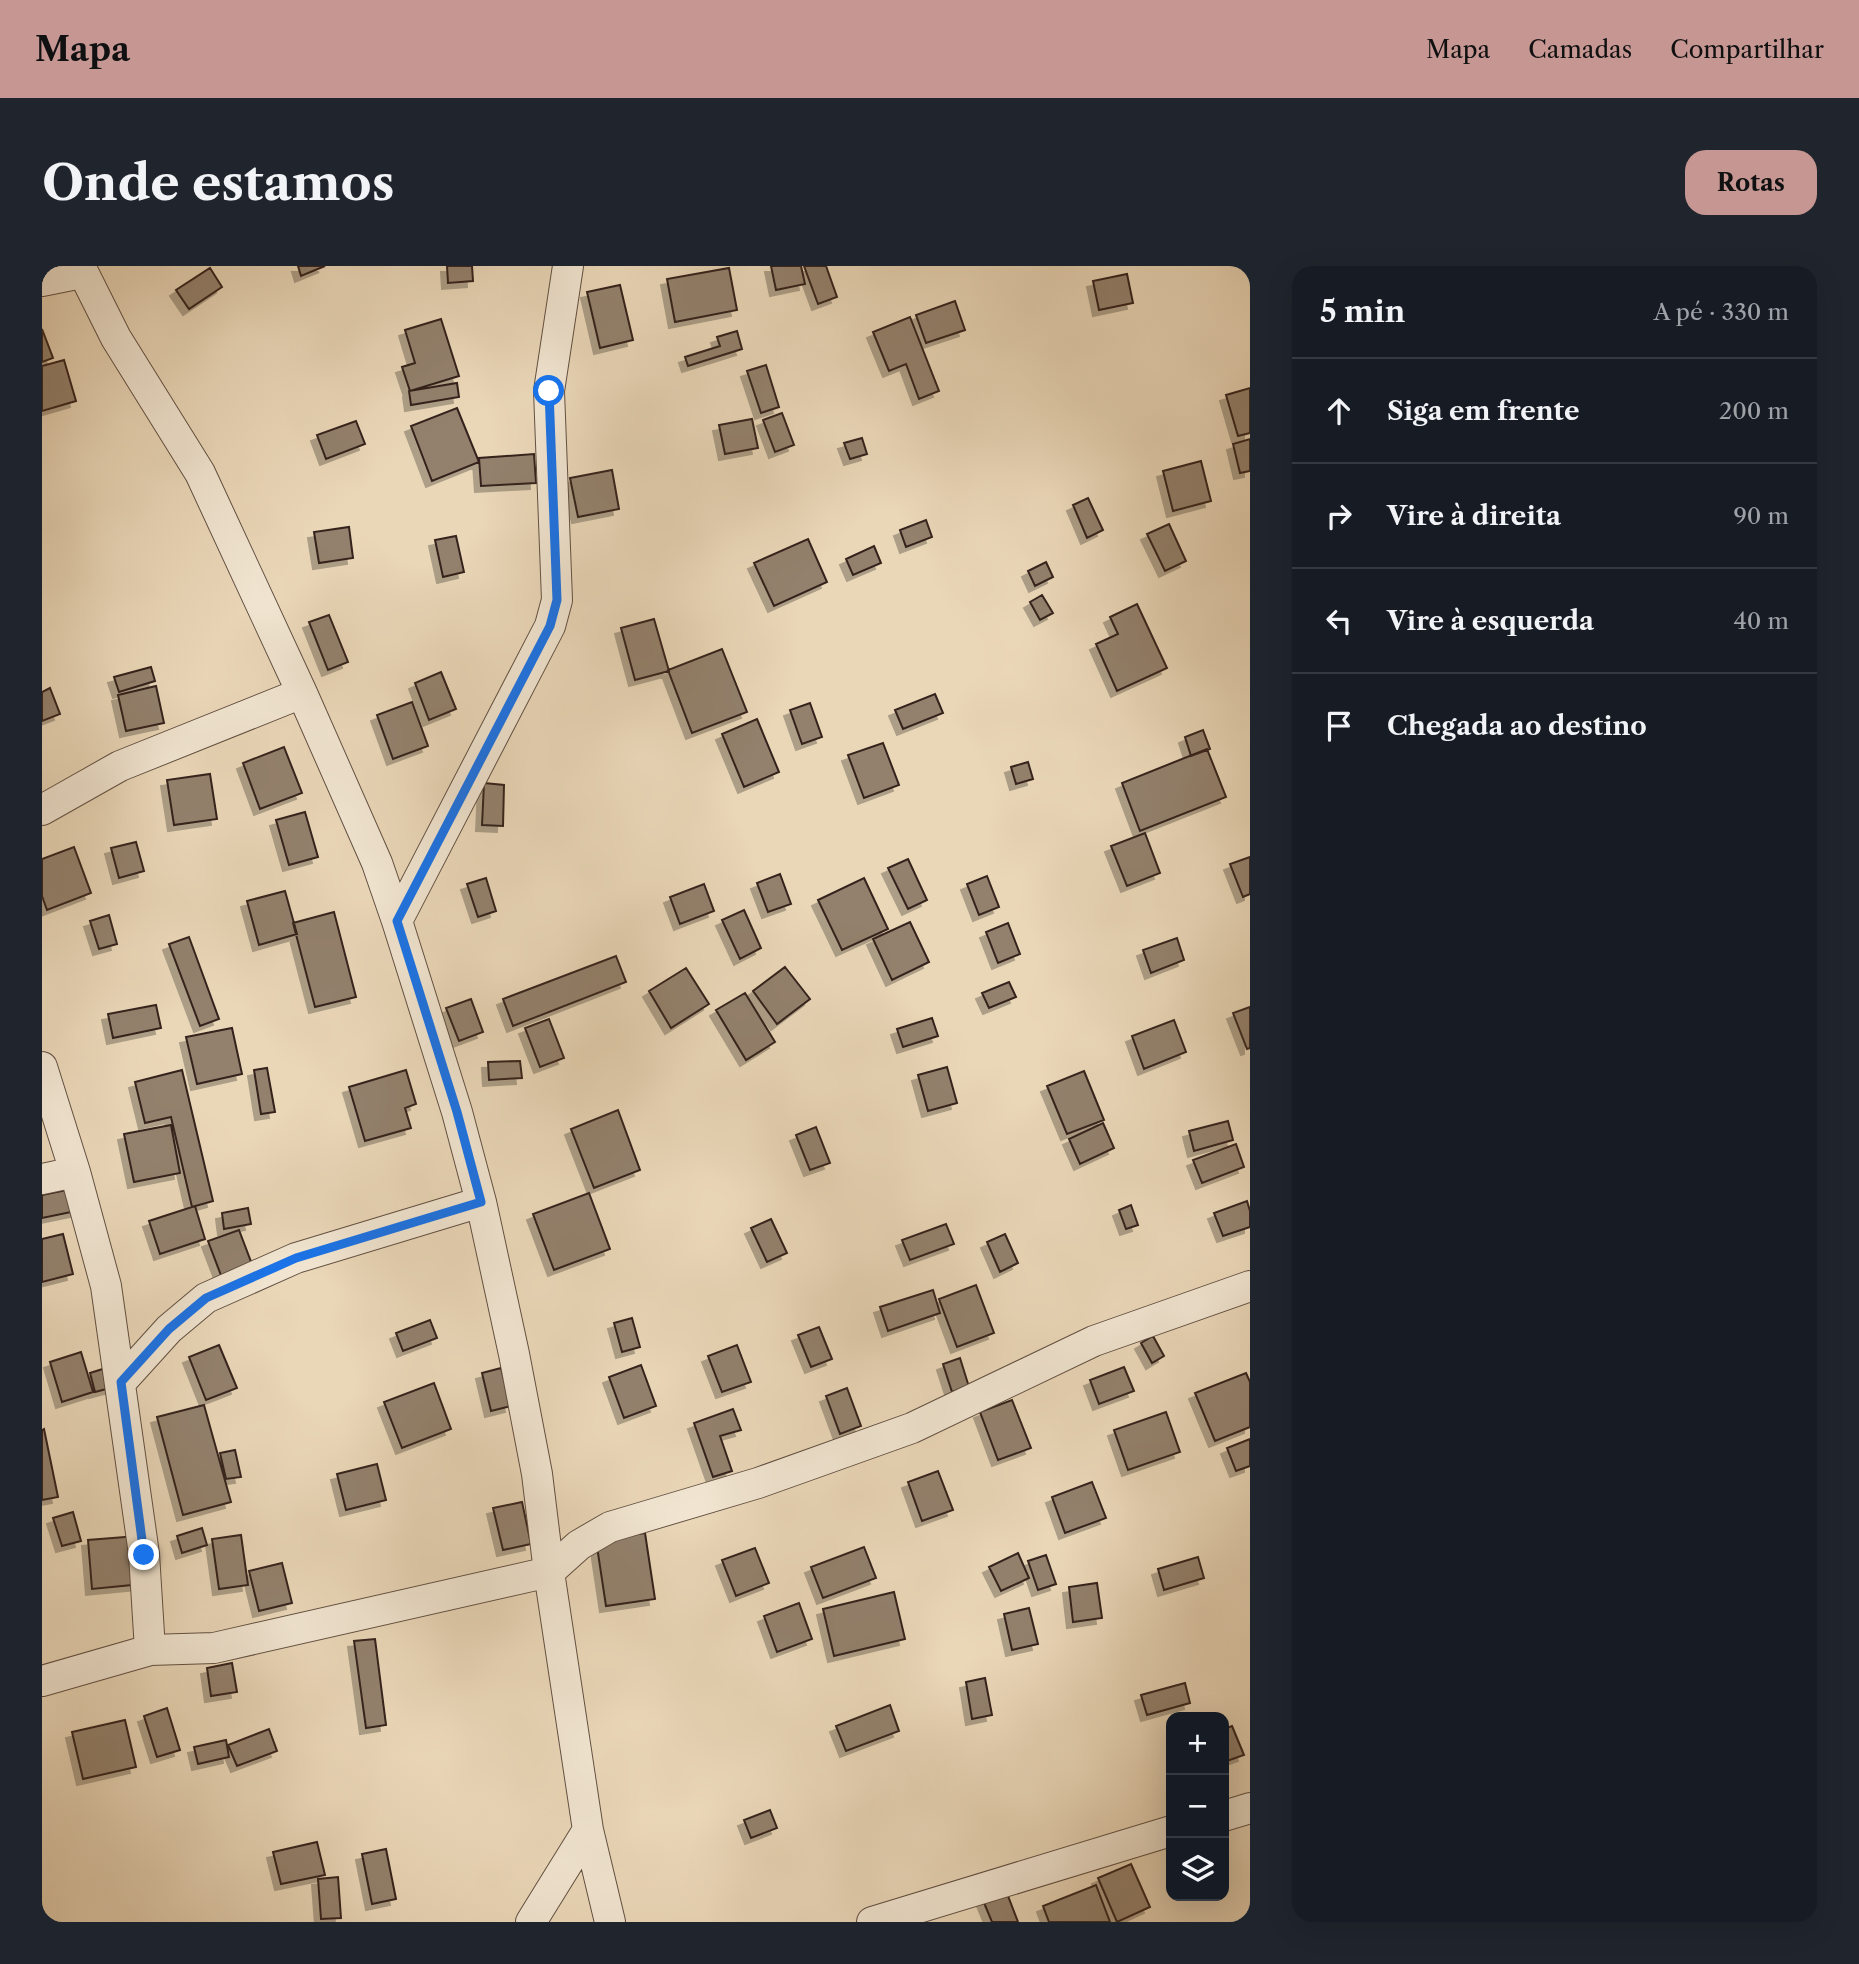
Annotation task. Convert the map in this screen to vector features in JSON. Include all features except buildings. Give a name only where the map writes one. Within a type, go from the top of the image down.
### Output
[{"type":"street","points":[[397,921],[550,626],[557,600],[549,391],[568,266]]},
{"type":"street","points":[[42,281],[81,269],[116,338],[200,473],[377,863],[457,1112],[481,1202],[537,1475],[587,1830],[610,1922]]},
{"type":"street","points":[[42,810],[120,766],[302,693]]},
{"type":"street","points":[[42,1067],[75,1172],[106,1286],[144,1555],[150,1650]]},
{"type":"street","points":[[42,1179],[75,1172]]},
{"type":"street","points":[[121,1382],[169,1329],[206,1298],[296,1258],[481,1202]]},
{"type":"street","points":[[42,1681],[150,1650],[214,1648],[549,1572],[579,1545],[610,1527],[758,1483],[912,1428],[1094,1341],[1250,1286]]},
{"type":"street","points":[[1229,1814],[1250,1808]]},
{"type":"street","points":[[531,1922],[587,1830]]},
{"type":"street","points":[[872,1922],[1166,1834]]},
{"type":"route","points":[[144,1555],[121,1382],[169,1329],[206,1298],[296,1258],[481,1202],[457,1112],[397,921],[550,626],[557,600],[549,391]]}]
